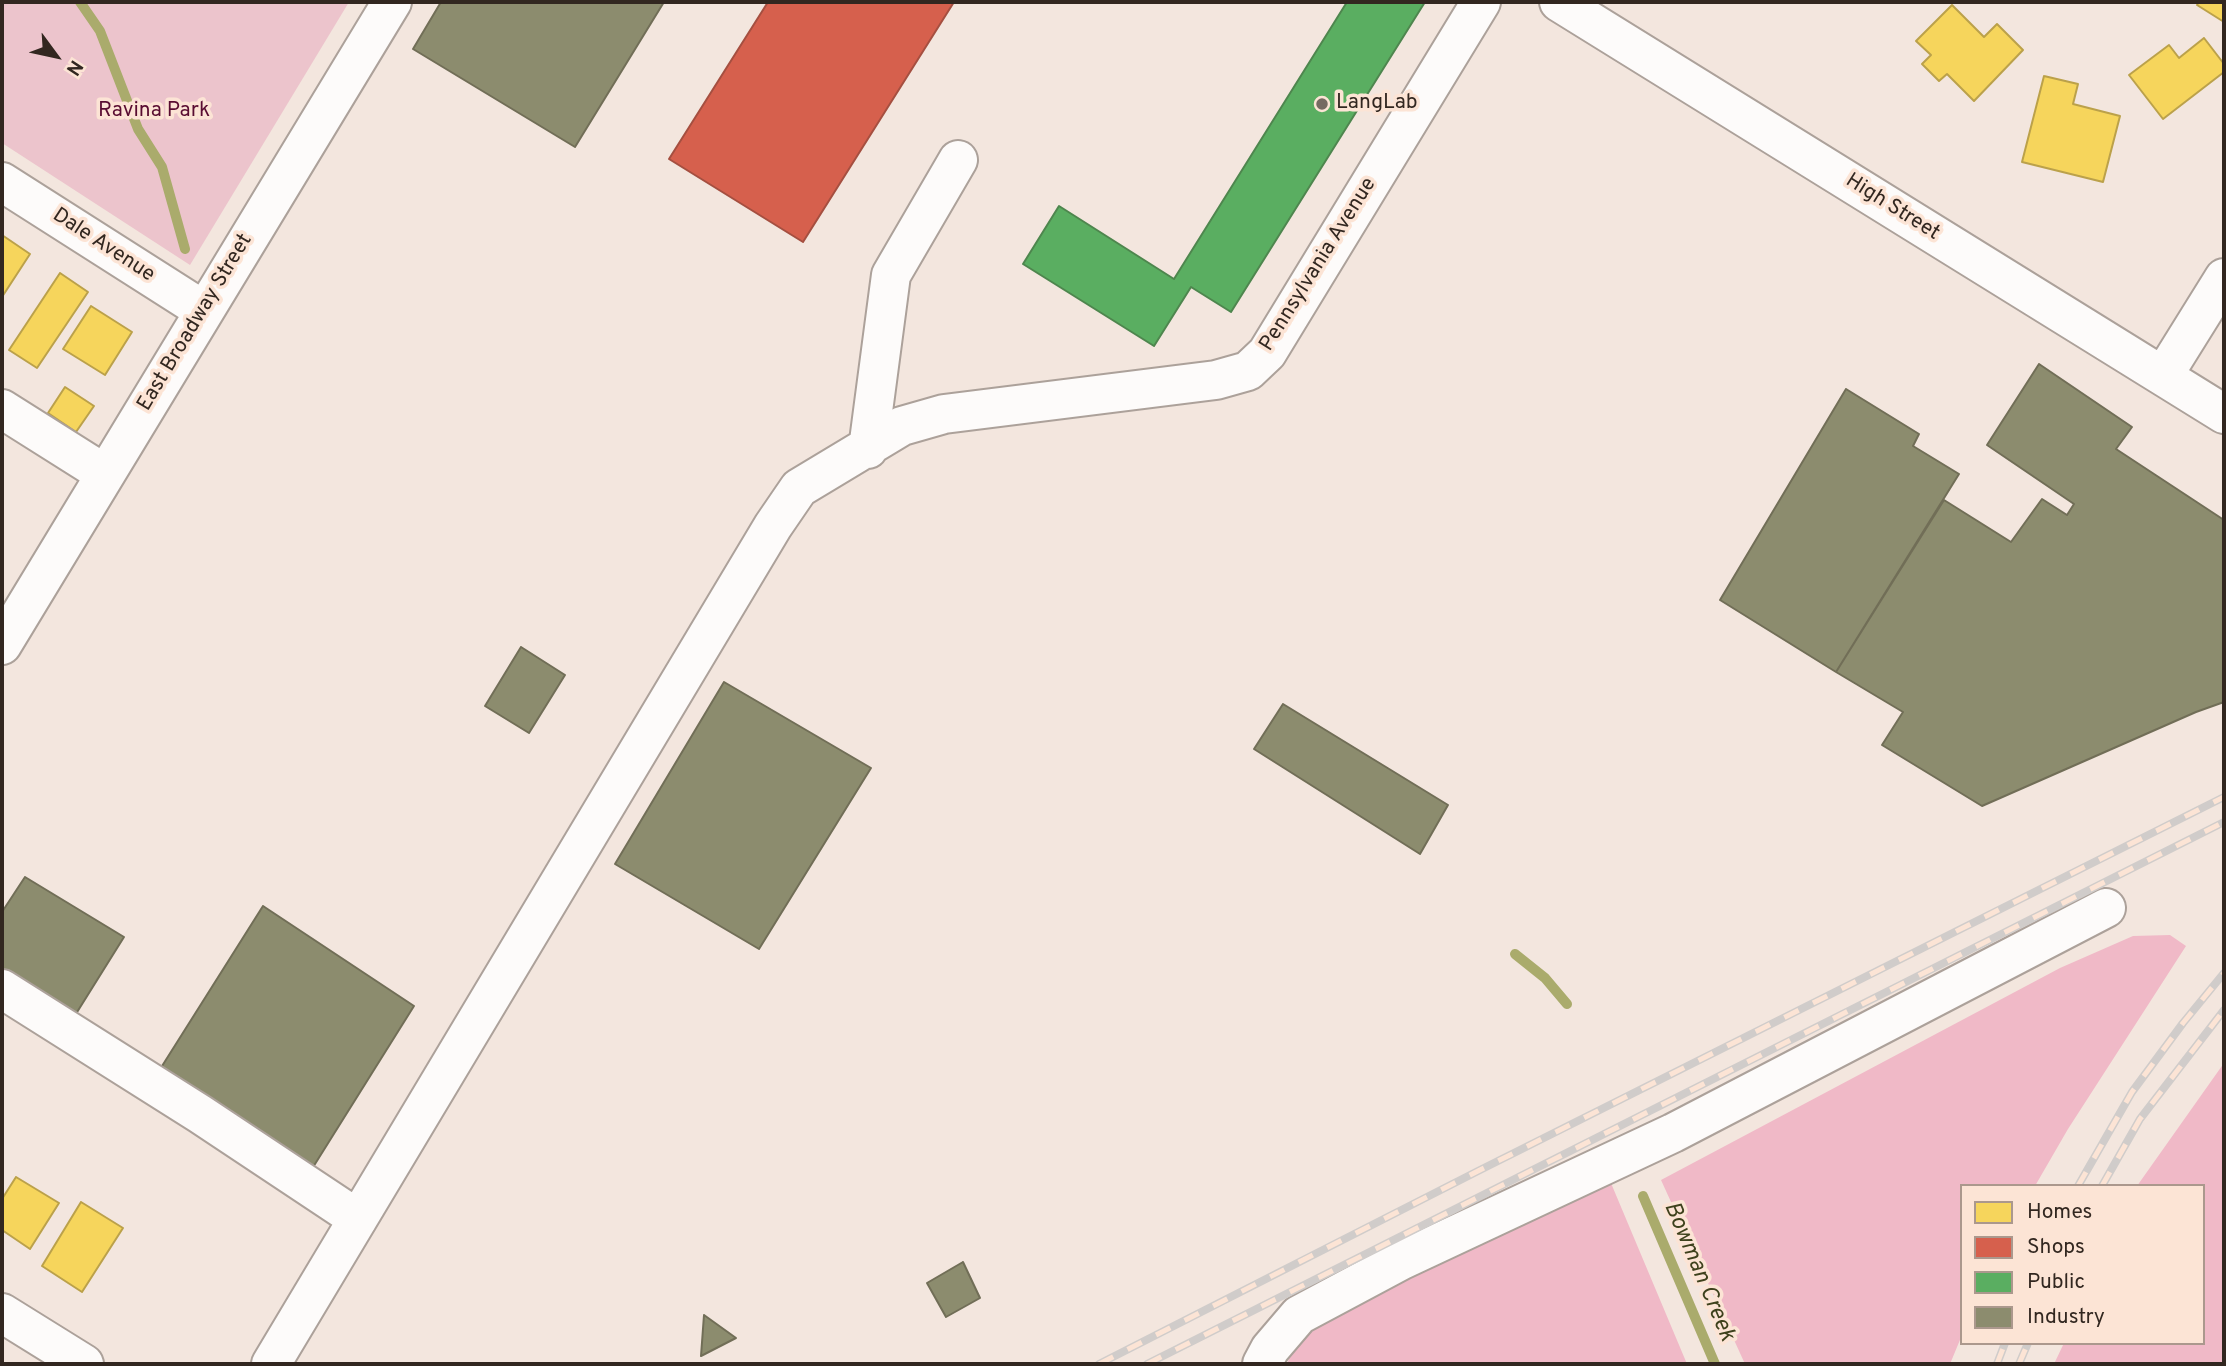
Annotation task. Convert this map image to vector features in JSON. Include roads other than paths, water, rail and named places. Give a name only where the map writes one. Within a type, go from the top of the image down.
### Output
[{"type":"street","name":"East Broadway Street","points":[[2,645],[392,2]]},
{"type":"street","name":"Pennsylvania Avenue","points":[[271,1364],[773,526],[799,488],[868,449],[902,426],[944,414],[1216,380],[1248,371],[1267,354],[1481,2]]},
{"type":"street","name":"High Street","points":[[1559,2],[2224,414]]},
{"type":"street","points":[[868,449],[891,275],[958,160]]},
{"type":"street","name":"Dale Avenue","points":[[2,182],[203,310]]},
{"type":"street","points":[[2163,376],[2224,278]]},
{"type":"street","points":[[2,409],[105,474]]},
{"type":"street","points":[[1262,1364],[1270,1349],[1298,1315],[1402,1260],[1673,1133],[2106,908]]},
{"type":"street","points":[[2,989],[200,1114],[359,1219]]},
{"type":"street","points":[[2,1313],[84,1364]]},
{"type":"waterway","name":"Bowman Creek","points":[[80,2],[100,31],[138,129],[162,167],[185,249]]},
{"type":"waterway","name":"Bowman Creek","points":[[1515,954],[1545,978],[1567,1004]]},
{"type":"waterway","name":"Bowman Creek","points":[[1643,1196],[1715,1364]]},
{"type":"railway","points":[[1099,1364],[2224,797]]},
{"type":"railway","points":[[1147,1364],[2224,822]]},
{"type":"railway","points":[[2079,1184],[2132,1092],[2224,973]]},
{"type":"railway","points":[[2103,1184],[2140,1119],[2224,1010]]},
{"type":"railway","points":[[1997,1364],[2004,1345]]},
{"type":"railway","points":[[2019,1364],[2027,1345]]},
{"type":"place","name":"LangLab","points":[[1322,104]]},
{"type":"park label","name":"Ravina Park","points":[[154,112]]}]
